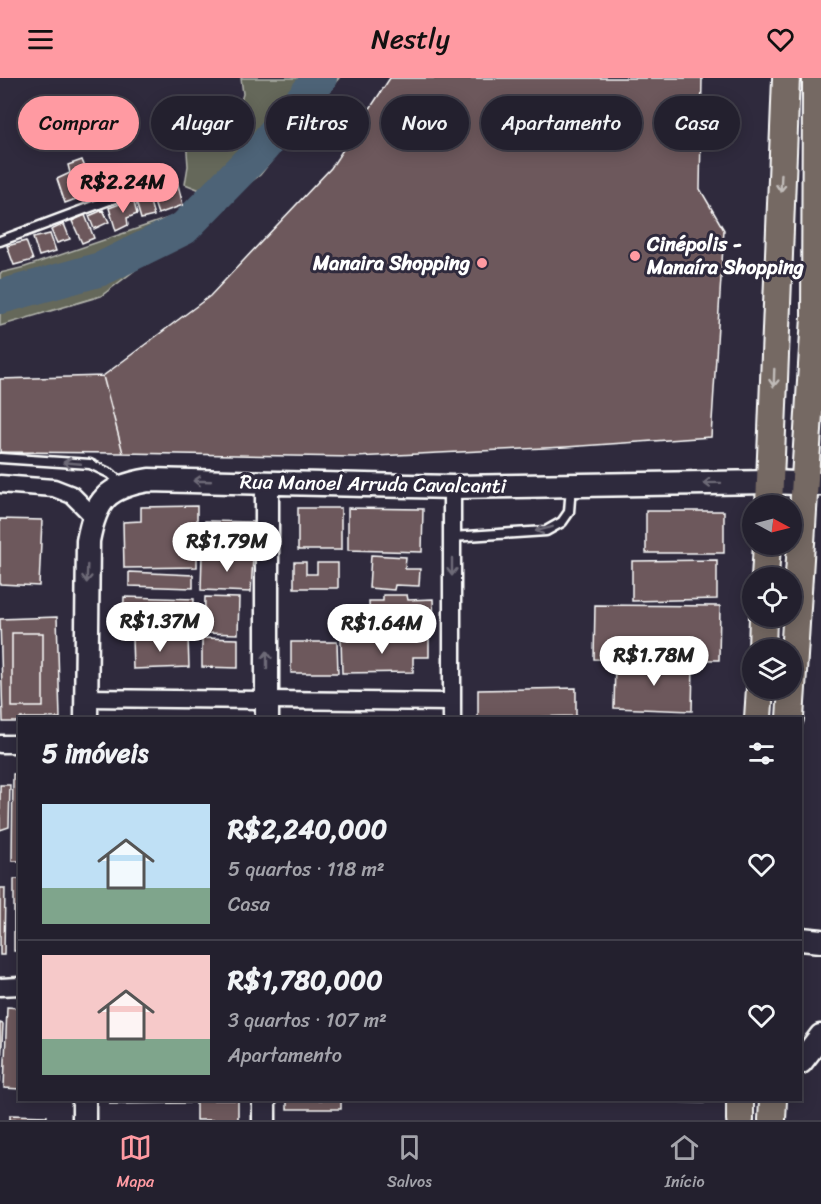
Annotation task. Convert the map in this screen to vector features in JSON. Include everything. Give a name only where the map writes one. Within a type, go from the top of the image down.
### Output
[{"type":"main road","points":[[770,494],[786,78]]},
{"type":"main road","points":[[797,639],[814,484],[816,78]]},
{"type":"main road","name":"Rua Manoel Arruda Cavalcanti","points":[[93,516],[102,500],[123,486],[149,480],[452,487],[571,486],[770,494],[814,484]]},
{"type":"main road","points":[[267,484],[267,709]]},
{"type":"main road","points":[[86,708],[88,541],[93,516]]},
{"type":"main road","points":[[758,717],[759,699]]},
{"type":"main road","points":[[790,717],[791,699]]},
{"type":"main road","points":[[802,939],[821,941]]},
{"type":"main road","points":[[802,1061],[821,1036]]},
{"type":"main road","points":[[84,1101],[84,1120]]},
{"type":"main road","points":[[264,1101],[264,1120]]},
{"type":"main road","points":[[740,1120],[741,1101]]},
{"type":"street","points":[[0,484],[54,488],[72,495],[93,516]]},
{"type":"street","points":[[86,708],[452,710],[452,487]]},
{"type":"street","points":[[0,744],[18,744]]},
{"type":"street","points":[[0,987],[18,986]]},
{"type":"lane","points":[[0,241],[120,196]]},
{"type":"lane","points":[[0,458],[90,464],[111,474],[123,486]]},
{"type":"lane","points":[[452,537],[546,531],[562,522],[569,512],[571,486]]},
{"type":"green space","points":[[241,78],[339,78],[324,96],[266,96],[266,150],[280,150],[260,175],[101,296],[0,326],[0,273],[25,267],[177,215],[205,192],[185,184],[188,166],[187,150],[254,150],[254,96],[242,96]]},
{"type":"building","name":"Manaira Shopping","points":[[390,78],[702,78],[702,96],[654,96],[654,150],[701,150],[700,189],[724,230],[711,437],[566,447],[355,457],[123,453],[103,376],[210,296],[331,168],[343,150],[369,150],[369,110]]},
{"type":"building","points":[[82,160],[95,192],[65,203],[57,179],[70,173],[68,165]]},
{"type":"building","points":[[175,173],[183,205],[158,214],[147,182]]},
{"type":"building","points":[[148,195],[154,216],[141,219],[135,198]]},
{"type":"building","points":[[133,199],[137,214],[127,218],[128,225],[116,231],[109,208]]},
{"type":"building","points":[[103,210],[109,222],[94,229],[89,216]]},
{"type":"building","points":[[85,215],[94,238],[82,243],[72,221]]},
{"type":"building","points":[[64,224],[70,239],[57,243],[51,230]]},
{"type":"building","points":[[50,234],[56,251],[39,256],[33,238]]},
{"type":"building","points":[[26,241],[33,260],[14,265],[7,246]]},
{"type":"building","points":[[103,376],[123,453],[0,452],[0,379]]},
{"type":"building","points":[[197,506],[197,567],[124,568],[123,522],[141,521],[141,507]]},
{"type":"building","points":[[298,508],[341,508],[341,550],[298,550]]},
{"type":"building","points":[[348,508],[423,509],[422,552],[348,550]]},
{"type":"building","points":[[646,511],[724,511],[724,553],[646,553]]},
{"type":"building","points":[[0,519],[42,520],[39,586],[0,584]]},
{"type":"building","points":[[205,521],[253,522],[253,551],[205,550]]},
{"type":"building","points":[[202,554],[253,557],[251,592],[201,590]]},
{"type":"building","points":[[371,555],[406,557],[405,569],[420,569],[419,586],[395,585],[394,590],[369,588]]},
{"type":"building","points":[[717,560],[717,599],[632,601],[632,561]]},
{"type":"building","points":[[294,562],[306,562],[306,574],[317,574],[317,563],[338,563],[338,588],[294,588]]},
{"type":"building","points":[[129,572],[193,575],[193,588],[129,586]]},
{"type":"building","points":[[383,595],[407,595],[408,600],[433,599],[434,626],[370,628],[369,601],[383,601]]},
{"type":"building","points":[[124,597],[194,599],[193,632],[123,630]]},
{"type":"building","points":[[205,597],[239,598],[238,634],[204,633]]},
{"type":"building","points":[[595,605],[720,606],[719,660],[594,659]]},
{"type":"building","points":[[57,617],[60,717],[18,717],[18,722],[3,722],[0,619]]},
{"type":"building","points":[[12,633],[43,633],[43,707],[12,707]]},
{"type":"building","points":[[188,637],[189,667],[133,669],[132,638]]},
{"type":"building","points":[[202,638],[238,639],[238,668],[202,667]]},
{"type":"building","points":[[341,639],[429,639],[429,657],[413,657],[413,672],[342,673]]},
{"type":"building","points":[[291,642],[337,642],[338,673],[291,673]]},
{"type":"building","points":[[615,663],[693,665],[692,711],[614,708]]},
{"type":"building","points":[[576,688],[576,716],[478,717],[478,690]]},
{"type":"building","points":[[13,774],[18,774],[18,861],[12,861]]},
{"type":"building","points":[[0,785],[10,785],[9,827],[0,830]]},
{"type":"building","points":[[14,879],[18,879],[18,951],[14,951]]},
{"type":"building","points":[[0,888],[5,888],[4,955],[0,955]]},
{"type":"building","points":[[7,1007],[18,1008],[18,1089],[4,1088]]},
{"type":"building","points":[[0,1023],[3,1024],[0,1082]]},
{"type":"building","points":[[110,1101],[189,1101],[189,1103],[110,1104]]},
{"type":"building","points":[[196,1101],[238,1101],[238,1120],[196,1120]]},
{"type":"building","points":[[287,1101],[341,1101],[341,1109],[287,1109]]},
{"type":"building","points":[[633,1101],[704,1101],[704,1103]]},
{"type":"building","points":[[10,1115],[47,1116],[46,1120],[10,1120]]},
{"type":"waterway","points":[[0,297],[101,269],[184,228],[262,148],[320,78]]},
{"type":"place","name":"Cinépolis - Manaíra Shopping","points":[[635,256]]},
{"type":"place","name":"Manaira Shopping","points":[[482,263]]}]
